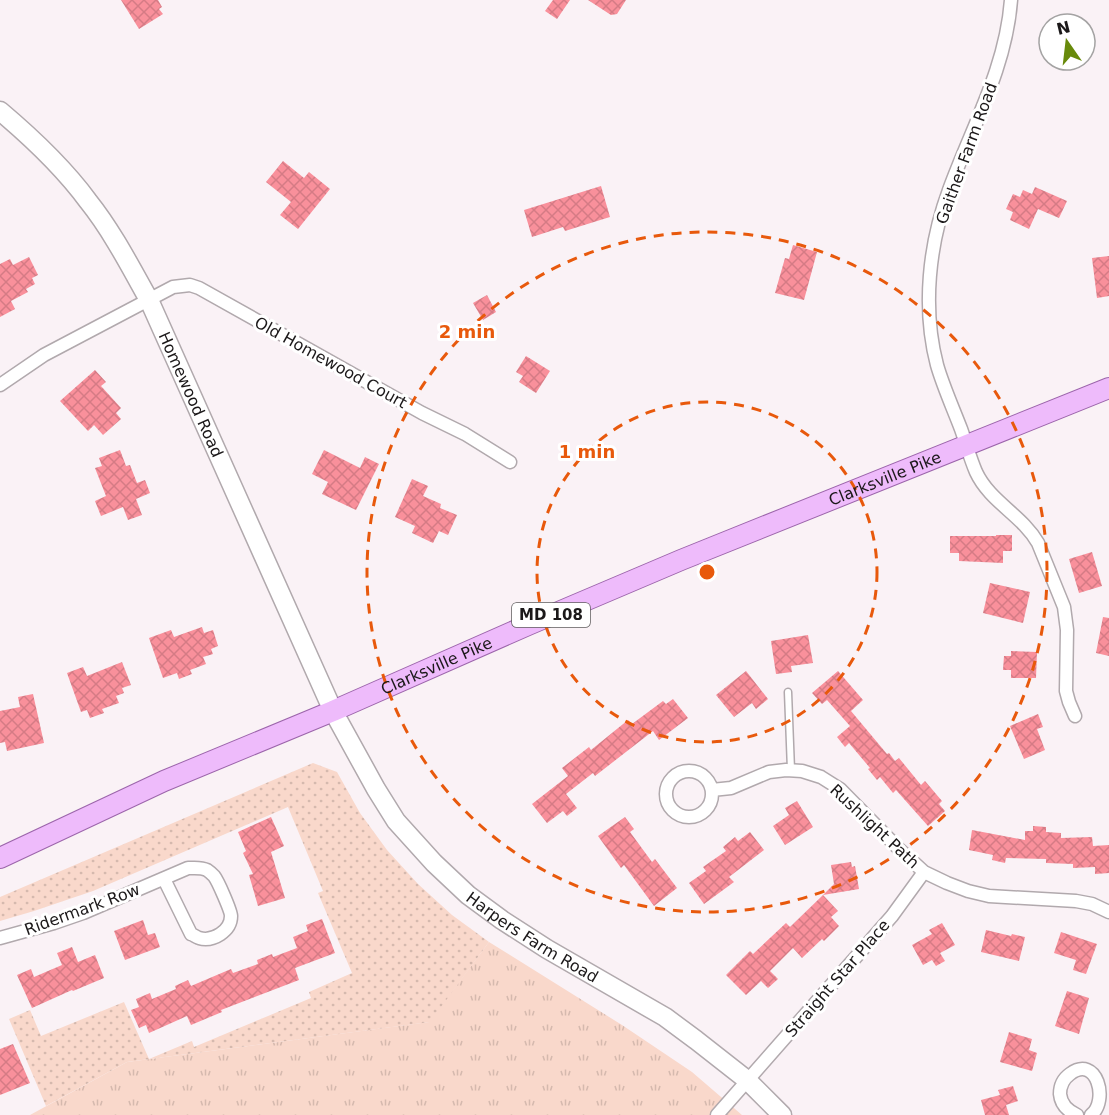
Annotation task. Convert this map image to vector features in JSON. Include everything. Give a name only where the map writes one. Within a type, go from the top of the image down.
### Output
[{"type":"main road","name":"Clarksville Pike","points":[[0,858],[164,782],[333,711],[517,629],[659,569],[1109,388]]},
{"type":"street","name":"Gaither Farm Road","points":[[1011,0],[1004,45],[989,92],[948,190],[937,229],[931,268],[932,336],[938,365],[977,472],[996,500],[1033,533],[1047,564],[1065,613],[1066,691],[1068,702],[1075,716]]},
{"type":"street","name":"Homewood Road","points":[[0,111],[56,163],[89,201],[121,250],[149,300],[333,711]]},
{"type":"street","name":"Old Homewood Court","points":[[0,384],[44,355],[173,287],[190,285],[422,414],[465,434],[510,462]]},
{"type":"street","name":"Harpers Farm Road","points":[[333,711],[396,821],[434,863],[468,895],[501,920],[547,949],[665,1017],[747,1080],[782,1115]]},
{"type":"street","name":"Rushlight Path","points":[[712,790],[731,788],[770,772],[802,771],[821,777],[840,789],[924,872],[968,891],[989,896],[1076,901],[1092,904],[1109,912]]},
{"type":"street","name":"Ridermark Row","points":[[0,938],[74,916],[188,868],[199,867],[215,877],[231,915],[225,931],[216,937],[207,939],[191,934],[164,879]]},
{"type":"street","name":"Straight Star Place","points":[[717,1115],[892,916],[924,872]]},
{"type":"street","points":[[1077,1115],[1069,1112],[1064,1106],[1060,1098],[1060,1091],[1067,1075],[1084,1069],[1105,1075],[1107,1096],[1097,1112],[1090,1115]]},
{"type":"lane","points":[[788,692],[791,770]]},
{"type":"green space","points":[[313,763],[337,772],[360,813],[387,850],[418,884],[452,915],[489,942],[430,1022],[127,1062],[46,1106],[9,1019],[30,1010],[41,1036],[124,1002],[149,1059],[192,1041],[194,1047],[311,998],[309,992],[352,973],[318,893],[323,891],[288,807],[93,891],[0,921],[0,897]]},
{"type":"green space","points":[[489,942],[622,1025],[692,1072],[742,1115],[30,1115],[127,1062],[429,1022]]},
{"type":"building","points":[[121,0],[158,0],[162,7],[159,9],[163,14],[139,29]]},
{"type":"building","points":[[553,0],[570,0],[557,19],[545,11]]},
{"type":"building","points":[[588,0],[626,0],[617,14],[611,15]]},
{"type":"building","points":[[283,161],[304,178],[309,172],[330,189],[298,229],[280,215],[291,202],[266,182]]},
{"type":"building","points":[[601,186],[610,217],[565,231],[563,227],[532,237],[524,210]]},
{"type":"building","points":[[1035,187],[1067,201],[1059,218],[1038,209],[1029,229],[1010,220],[1013,212],[1006,209],[1013,194],[1020,197],[1023,190],[1032,194]]},
{"type":"building","points":[[793,245],[817,252],[804,300],[775,293],[785,258],[789,259]]},
{"type":"building","points":[[1109,256],[1109,296],[1097,298],[1092,258]]},
{"type":"building","points":[[29,257],[38,275],[32,278],[35,284],[26,289],[28,292],[11,301],[15,309],[0,317],[0,264],[10,259],[13,265]]},
{"type":"building","points":[[487,295],[496,312],[483,320],[473,303]]},
{"type":"building","points":[[526,356],[550,371],[536,393],[519,382],[523,376],[516,372]]},
{"type":"building","points":[[95,370],[106,382],[101,386],[121,408],[116,413],[121,419],[103,435],[94,425],[88,431],[60,401]]},
{"type":"building","points":[[120,450],[126,466],[130,465],[137,483],[145,480],[150,493],[136,499],[142,515],[128,520],[123,507],[101,516],[95,501],[106,496],[95,468],[102,466],[99,458]]},
{"type":"building","points":[[324,450],[360,468],[365,457],[379,464],[356,510],[322,494],[328,482],[312,474]]},
{"type":"building","points":[[412,479],[428,486],[423,496],[441,504],[440,508],[457,515],[448,535],[439,531],[433,543],[412,533],[415,526],[395,517]]},
{"type":"building","points":[[1012,535],[1012,551],[1003,551],[1003,563],[959,561],[959,553],[950,553],[950,536]]},
{"type":"building","points":[[1092,552],[1102,586],[1079,593],[1069,559]]},
{"type":"building","points":[[990,583],[1030,592],[1023,623],[983,613]]},
{"type":"building","points":[[1103,617],[1109,618],[1109,656],[1096,653]]},
{"type":"building","points":[[202,627],[204,633],[213,630],[218,646],[211,649],[213,654],[203,657],[206,664],[190,670],[192,674],[179,679],[177,673],[163,678],[149,638],[171,630],[174,637]]},
{"type":"building","points":[[808,635],[813,663],[791,666],[792,672],[776,674],[771,641]]},
{"type":"building","points":[[1011,651],[1037,652],[1036,678],[1011,678],[1011,670],[1003,670],[1004,656],[1011,656]]},
{"type":"building","points":[[122,662],[131,685],[122,688],[124,693],[116,696],[119,703],[102,709],[104,713],[90,718],[87,710],[81,712],[67,673],[83,667],[87,676]]},
{"type":"building","points":[[746,671],[768,699],[756,709],[752,703],[734,717],[716,695]]},
{"type":"building","points":[[838,671],[863,700],[851,711],[887,754],[889,753],[895,761],[899,758],[921,785],[925,781],[942,801],[939,804],[945,811],[928,826],[896,790],[893,793],[880,777],[877,780],[849,743],[845,747],[837,737],[850,726],[827,700],[822,704],[812,693]]},
{"type":"building","points":[[33,694],[44,743],[7,751],[5,742],[0,743],[0,711],[20,707],[18,697]]},
{"type":"building","points":[[673,699],[688,718],[659,740],[653,731],[595,776],[593,773],[566,794],[577,808],[567,816],[563,811],[547,823],[532,804],[568,776],[562,768],[589,747],[591,750],[628,720],[632,724],[663,701],[666,704]]},
{"type":"building","points":[[1038,714],[1043,727],[1037,729],[1045,750],[1024,759],[1010,726]]},
{"type":"building","points":[[797,801],[813,827],[785,845],[773,826],[789,815],[785,808]]},
{"type":"building","points":[[271,817],[284,846],[271,852],[285,898],[258,906],[249,875],[253,874],[243,853],[246,851],[238,832]]},
{"type":"building","points":[[625,817],[634,829],[630,832],[652,862],[655,859],[677,888],[654,906],[624,865],[621,868],[598,836]]},
{"type":"building","points":[[1033,826],[1046,827],[1046,832],[1061,833],[1061,838],[1092,837],[1093,846],[1109,845],[1109,873],[1095,874],[1095,867],[1073,868],[1073,864],[1046,863],[1046,859],[1006,858],[1005,863],[992,860],[993,855],[969,850],[972,830],[1025,840],[1025,831],[1033,831]]},
{"type":"building","points":[[750,832],[764,850],[729,877],[734,882],[704,904],[689,883],[706,871],[703,867],[726,851],[723,847],[735,837],[738,841]]},
{"type":"building","points":[[851,862],[852,867],[855,866],[859,889],[823,895],[834,884],[831,865]]},
{"type":"building","points":[[823,895],[838,911],[831,917],[839,926],[802,958],[793,948],[770,971],[778,979],[768,988],[761,981],[746,995],[726,975],[750,951],[753,954],[786,923],[790,927]]},
{"type":"building","points":[[322,919],[335,953],[295,968],[299,980],[221,1010],[222,1012],[191,1025],[187,1016],[149,1033],[146,1025],[139,1028],[131,1010],[139,1007],[136,999],[150,993],[152,999],[176,989],[175,986],[188,980],[191,986],[231,969],[233,973],[258,964],[257,960],[272,954],[273,957],[297,948],[293,937],[308,931],[306,925]]},
{"type":"building","points":[[143,920],[148,935],[155,933],[160,947],[125,960],[114,931]]},
{"type":"building","points":[[942,923],[955,945],[940,953],[945,961],[936,966],[932,960],[923,965],[912,945],[932,934],[929,930]]},
{"type":"building","points":[[986,930],[1025,937],[1019,961],[981,952]]},
{"type":"building","points":[[1061,932],[1097,944],[1086,974],[1073,970],[1076,960],[1054,953]]},
{"type":"building","points":[[72,947],[78,962],[95,955],[104,978],[32,1008],[17,975],[31,969],[34,977],[62,965],[57,953]]},
{"type":"building","points":[[1067,991],[1089,998],[1079,1034],[1055,1026]]},
{"type":"building","points":[[1009,1032],[1032,1039],[1029,1050],[1037,1053],[1032,1071],[1000,1062]]},
{"type":"building","points":[[13,1044],[30,1083],[0,1095],[0,1049]]},
{"type":"building","points":[[1013,1086],[1018,1101],[1006,1105],[1009,1115],[985,1115],[981,1100],[1000,1095],[998,1090]]}]
